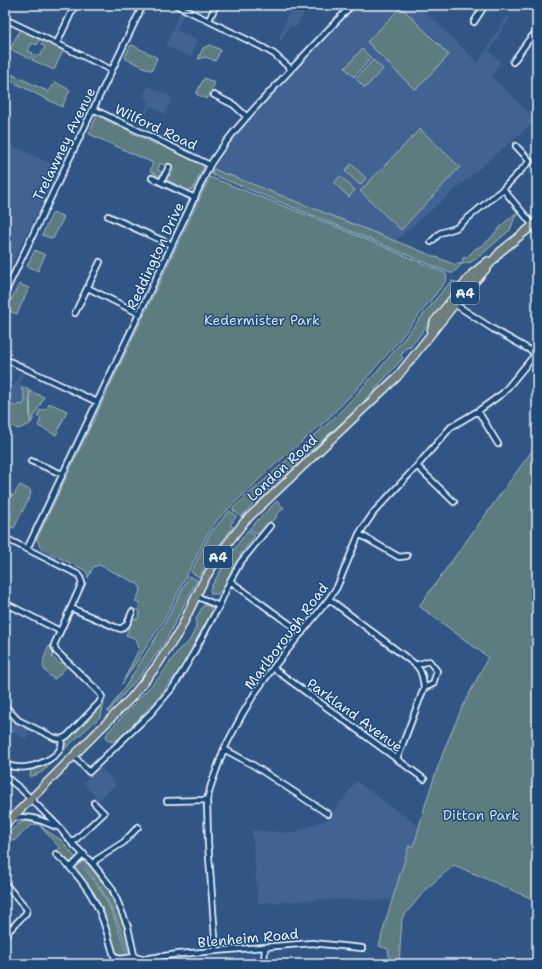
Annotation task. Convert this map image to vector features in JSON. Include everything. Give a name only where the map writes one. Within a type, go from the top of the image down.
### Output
[{"type":"main road","name":"London Road","points":[[5,825],[130,698],[156,667],[179,632],[203,582],[224,548],[245,520],[397,377],[430,335],[434,322],[452,303],[472,274],[535,223]]},
{"type":"street","points":[[57,43],[75,5]]},
{"type":"street","name":"Trelawney Avenue","points":[[5,293],[143,5]]},
{"type":"street","points":[[176,5],[262,47],[274,54],[291,69]]},
{"type":"street","points":[[209,20],[216,5]]},
{"type":"street","name":"Reddington Drive","points":[[27,549],[210,165],[220,149],[247,117],[352,5]]},
{"type":"street","points":[[474,22],[485,5]]},
{"type":"street","points":[[5,18],[112,70]]},
{"type":"street","points":[[513,62],[537,31]]},
{"type":"street","points":[[214,95],[234,105],[247,117]]},
{"type":"street","name":"Wilford Road","points":[[93,109],[210,165]]},
{"type":"street","points":[[431,242],[440,233],[456,228],[503,189],[530,161],[516,146]]},
{"type":"street","points":[[161,182],[169,166]]},
{"type":"street","points":[[152,178],[195,198]]},
{"type":"street","points":[[503,189],[535,223]]},
{"type":"street","points":[[108,216],[172,245]]},
{"type":"street","points":[[76,313],[100,262]]},
{"type":"street","points":[[88,288],[140,314]]},
{"type":"street","points":[[452,303],[493,329],[537,353]]},
{"type":"street","name":"Marlborough Road","points":[[216,951],[208,843],[207,800],[211,784],[224,749],[243,713],[255,693],[337,587],[359,534],[374,512],[451,427],[503,394],[537,353]]},
{"type":"street","points":[[5,359],[97,402]]},
{"type":"street","points":[[478,411],[498,444]]},
{"type":"street","points":[[31,460],[62,474]]},
{"type":"street","points":[[417,466],[454,502]]},
{"type":"street","points":[[74,756],[89,772],[151,713],[174,686],[193,654],[240,563],[270,526]]},
{"type":"street","points":[[359,534],[399,556],[407,556]]},
{"type":"street","points":[[5,538],[79,575],[82,583],[54,645],[56,651],[99,692],[102,697],[99,704],[67,736],[61,739],[55,738],[18,720],[5,706]]},
{"type":"street","points":[[230,582],[302,633]]},
{"type":"street","points":[[196,596],[218,606]]},
{"type":"street","points":[[329,599],[420,668],[424,688],[397,759]]},
{"type":"street","points":[[5,613],[7,604],[60,631]]},
{"type":"street","points":[[71,608],[121,629],[127,624],[132,612]]},
{"type":"street","points":[[416,664],[429,661],[437,671],[433,684],[424,688]]},
{"type":"street","name":"Parkland Avenue","points":[[274,668],[424,779]]},
{"type":"street","points":[[5,764],[8,766],[27,767],[46,761],[57,754],[62,741],[61,739]]},
{"type":"street","points":[[224,749],[253,765],[328,814]]},
{"type":"street","points":[[5,776],[31,798],[59,827],[72,843],[93,864],[112,888],[128,927],[136,964]]},
{"type":"street","points":[[167,801],[207,800]]},
{"type":"street","points":[[72,843],[104,813],[94,802]]},
{"type":"street","points":[[11,818],[30,817],[59,827]]},
{"type":"street","points":[[93,864],[96,860],[124,842],[138,827]]},
{"type":"street","points":[[56,854],[71,867],[84,854]]},
{"type":"street","name":"Blenheim Road","points":[[71,867],[83,883],[98,908],[114,956],[119,958],[135,957],[142,959],[312,942],[362,948]]},
{"type":"street","points":[[5,884],[27,909],[26,913],[5,935]]},
{"type":"street","points":[[264,964],[265,947]]},
{"type":"street","points":[[160,956],[160,964]]},
{"type":"shaded area","points":[[357,5],[412,5],[427,14],[478,63],[508,15],[510,17],[489,51],[500,62],[492,77],[536,120],[395,241],[214,169],[224,149],[231,140]]},
{"type":"shaded area","points":[[292,7],[304,13],[296,27],[289,25],[281,41],[279,38]]},
{"type":"shaded area","points":[[181,10],[186,11],[176,30],[197,40],[191,57],[166,46]]},
{"type":"shaded area","points":[[148,86],[172,97],[165,114],[150,106],[141,126],[138,124],[148,103],[148,100],[143,97]]},
{"type":"shaded area","points":[[5,142],[59,168],[5,277]]},
{"type":"shaded area","points":[[20,370],[26,372],[23,373],[19,384],[23,386],[21,390],[25,392],[26,398],[23,405],[16,407],[5,401],[5,388],[10,391],[13,388],[21,372]]},
{"type":"shaded area","points":[[16,720],[31,728],[26,739],[11,731]]},
{"type":"shaded area","points":[[100,767],[116,784],[99,800],[83,783]]},
{"type":"shaded area","points":[[356,781],[419,827],[412,847],[409,846],[392,900],[339,899],[258,903],[252,830],[292,833],[325,820],[327,821]]},
{"type":"green space","points":[[401,7],[449,55],[415,90],[367,42]]},
{"type":"green space","points":[[21,28],[40,37],[37,45],[32,43],[28,51],[33,53],[30,59],[10,49]]},
{"type":"green space","points":[[44,39],[64,49],[54,70],[32,60],[35,54],[40,56],[45,47],[41,44]]},
{"type":"green space","points":[[132,45],[157,58],[152,70],[126,59],[125,57],[130,46]]},
{"type":"green space","points":[[210,45],[221,50],[215,61],[206,57],[198,59],[203,48]]},
{"type":"green space","points":[[362,49],[371,58],[354,77],[345,68]]},
{"type":"green space","points":[[373,60],[383,69],[365,88],[356,79]]},
{"type":"green space","points":[[5,71],[49,92],[55,82],[70,90],[62,107],[5,78]]},
{"type":"green space","points":[[204,78],[215,83],[207,99],[196,94]]},
{"type":"green space","points":[[100,114],[106,117],[105,120],[157,145],[160,142],[202,160],[204,166],[193,189],[188,190],[168,180],[166,178],[167,174],[171,176],[173,170],[160,163],[158,170],[163,173],[160,176],[150,171],[153,163],[89,134],[97,115]]},
{"type":"green space","points":[[420,129],[460,167],[401,230],[360,191]]},
{"type":"green space","points":[[351,164],[366,178],[360,185],[345,171]]},
{"type":"green space","points":[[214,169],[456,265],[457,263],[462,264],[453,273],[450,273],[211,174]]},
{"type":"green space","points":[[340,176],[355,190],[349,197],[334,183]]},
{"type":"green space","name":"Kedermister Park","points":[[210,177],[332,225],[445,273],[447,276],[446,281],[396,344],[356,390],[329,418],[268,471],[218,519],[207,535],[164,620],[122,684],[139,649],[136,639],[126,635],[133,619],[138,619],[140,604],[135,602],[141,589],[138,584],[99,565],[93,567],[88,578],[85,570],[41,549],[37,539]]},
{"type":"green space","points":[[53,212],[64,217],[53,239],[42,235]]},
{"type":"green space","points":[[517,212],[518,214],[515,217],[510,230],[481,255],[471,262],[462,264],[463,258],[467,257],[475,249],[488,241],[503,224]]},
{"type":"green space","points":[[35,250],[45,255],[38,271],[27,266]]},
{"type":"green space","points":[[452,281],[459,283],[410,348],[407,347],[401,355],[403,358],[359,407],[256,501],[241,517],[233,510],[233,508],[335,417],[381,367]]},
{"type":"green space","points":[[19,284],[29,288],[17,314],[6,310]]},
{"type":"green space","points":[[23,387],[29,390],[30,424],[18,429],[5,424],[5,401],[16,407],[18,404],[23,405],[26,398],[23,397],[25,392],[21,390]]},
{"type":"green space","points":[[30,391],[44,397],[31,423]]},
{"type":"green space","points":[[49,403],[67,411],[56,435],[38,426],[41,418],[37,417],[40,410],[46,409]]},
{"type":"green space","name":"Ditton Park","points":[[537,444],[537,901],[454,865],[427,888],[402,918],[399,964],[390,964],[388,949],[379,946],[409,846],[412,847],[416,839],[430,788],[449,739],[463,706],[488,657],[419,606]]},
{"type":"green space","points":[[20,485],[30,490],[31,494],[14,528],[7,525],[11,515],[5,512],[5,502],[9,493],[13,496]]},
{"type":"green space","points":[[277,501],[284,508],[276,515],[277,517],[266,525],[258,534],[249,529]]},
{"type":"green space","points":[[229,511],[236,515],[230,525],[233,527],[211,556],[199,577],[191,572],[210,534]]},
{"type":"green space","points":[[248,530],[255,536],[241,554],[235,566],[226,561]]},
{"type":"green space","points":[[225,563],[234,568],[222,590],[218,594],[211,594],[210,589]]},
{"type":"green space","points":[[189,576],[197,580],[164,644],[141,675],[107,712],[125,687],[165,623]]},
{"type":"green space","points":[[205,605],[212,609],[211,616],[174,677],[160,696],[117,740],[112,742],[107,740],[106,736],[108,732],[161,675],[180,648],[188,643],[196,628],[196,619]]},
{"type":"green space","points":[[49,646],[54,653],[52,657],[60,664],[63,662],[67,666],[55,679],[46,672],[43,664]]},
{"type":"green space","points":[[104,703],[101,716],[67,747],[47,768],[30,777],[31,767],[48,761]]},
{"type":"green space","points":[[27,821],[41,824],[44,829],[61,840],[76,858],[70,863],[65,863],[56,852],[60,848],[38,824],[30,826],[14,841],[7,835],[18,824]]},
{"type":"green space","points":[[81,861],[86,862],[110,893],[124,926],[130,952],[129,954],[110,904]]},
{"type":"green space","points":[[79,862],[97,885],[106,900],[115,920],[127,955],[120,955],[113,948],[104,918],[75,872],[75,866]]}]
